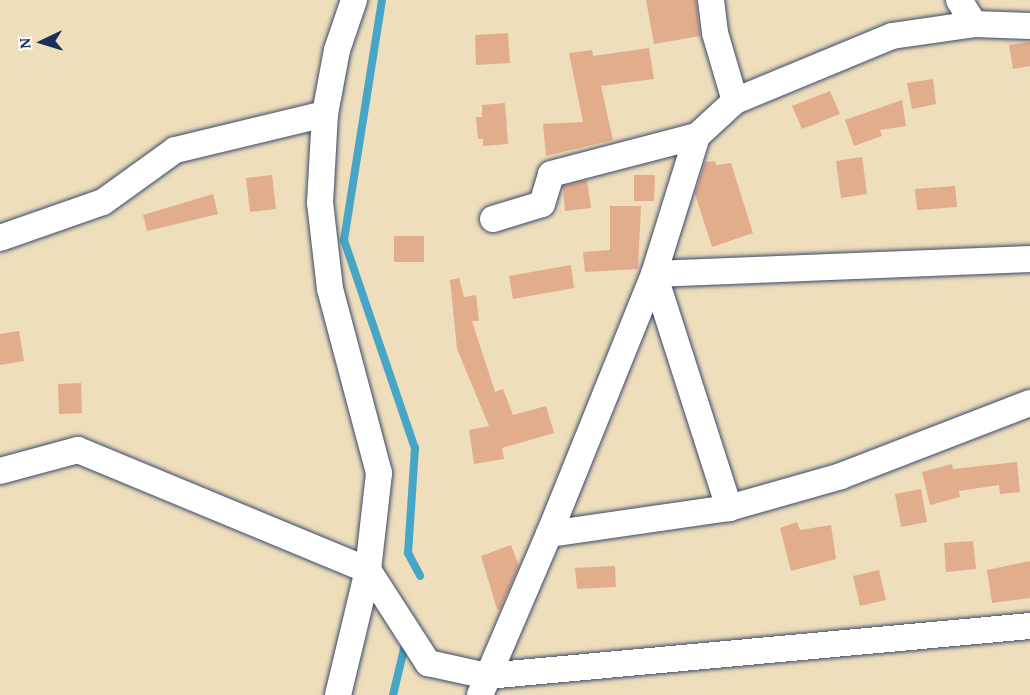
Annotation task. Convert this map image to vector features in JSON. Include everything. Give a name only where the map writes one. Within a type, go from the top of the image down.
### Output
[{"type":"street","points":[[338,695],[368,570],[379,472],[330,289],[320,203],[325,114],[337,50],[354,0]]},
{"type":"street","points":[[711,0],[715,33],[735,101]]},
{"type":"street","points":[[959,0],[974,24]]},
{"type":"street","points":[[493,219],[542,204],[551,174],[697,136],[735,101],[892,36],[974,24],[1030,26]]},
{"type":"street","points":[[0,238],[103,202],[175,150],[325,114]]},
{"type":"street","points":[[484,686],[549,534],[654,274],[697,136]]},
{"type":"street","points":[[654,274],[1030,259]]},
{"type":"street","points":[[654,274],[729,508]]},
{"type":"street","points":[[549,534],[729,508],[841,476],[1030,403]]},
{"type":"street","points":[[0,471],[78,450],[368,570],[428,663],[484,686],[1030,626]]},
{"type":"building","points":[[646,0],[696,0],[700,36],[654,44]]},
{"type":"building","points":[[508,33],[510,63],[476,65],[475,35]]},
{"type":"building","points":[[1030,42],[1030,66],[1013,69],[1009,45]]},
{"type":"building","points":[[649,48],[654,79],[601,86],[613,140],[546,156],[543,124],[583,122],[569,53],[592,50],[593,56]]},
{"type":"building","points":[[933,79],[936,104],[912,109],[907,83]]},
{"type":"building","points":[[830,91],[840,114],[802,129],[792,106]]},
{"type":"building","points":[[902,100],[906,126],[880,130],[882,136],[854,146],[845,120]]},
{"type":"building","points":[[505,103],[508,144],[483,146],[483,139],[478,139],[476,117],[482,117],[482,105]]},
{"type":"building","points":[[862,157],[867,194],[841,198],[836,161]]},
{"type":"building","points":[[715,161],[716,165],[731,163],[753,233],[712,247],[695,194],[705,162]]},
{"type":"building","points":[[272,175],[276,209],[250,212],[246,178]]},
{"type":"building","points":[[634,175],[655,175],[654,201],[634,201]]},
{"type":"building","points":[[587,180],[591,208],[565,211],[563,186]]},
{"type":"building","points":[[955,186],[957,207],[917,210],[915,189]]},
{"type":"building","points":[[213,194],[218,214],[147,231],[143,215]]},
{"type":"building","points":[[610,206],[641,206],[638,269],[585,272],[583,252],[610,250]]},
{"type":"building","points":[[394,236],[424,236],[424,262],[394,262]]},
{"type":"building","points":[[571,265],[574,288],[513,299],[509,276]]},
{"type":"building","points":[[459,278],[464,297],[476,295],[479,321],[472,321],[495,392],[503,389],[513,415],[546,406],[554,433],[502,448],[504,459],[474,464],[469,430],[489,426],[457,349],[450,280]]},
{"type":"building","points":[[19,331],[24,361],[0,365],[0,334]]},
{"type":"building","points":[[81,383],[82,413],[59,414],[58,384]]},
{"type":"building","points":[[1017,462],[1020,492],[1000,494],[999,485],[959,491],[960,497],[930,505],[922,472],[952,464],[953,469]]},
{"type":"building","points":[[921,489],[927,522],[901,527],[895,494]]},
{"type":"building","points":[[797,522],[800,530],[831,525],[836,559],[791,571],[780,528]]},
{"type":"building","points":[[973,541],[976,569],[946,572],[944,543]]},
{"type":"building","points":[[511,545],[519,566],[500,609],[497,609],[481,556]]},
{"type":"building","points":[[1030,561],[1030,598],[992,603],[987,570]]},
{"type":"building","points":[[615,566],[616,587],[577,589],[575,568]]},
{"type":"building","points":[[879,570],[886,600],[860,606],[853,576]]},
{"type":"waterway","points":[[382,0],[344,240],[415,448],[408,553],[420,576]]},
{"type":"waterway","points":[[393,695],[406,641]]}]
